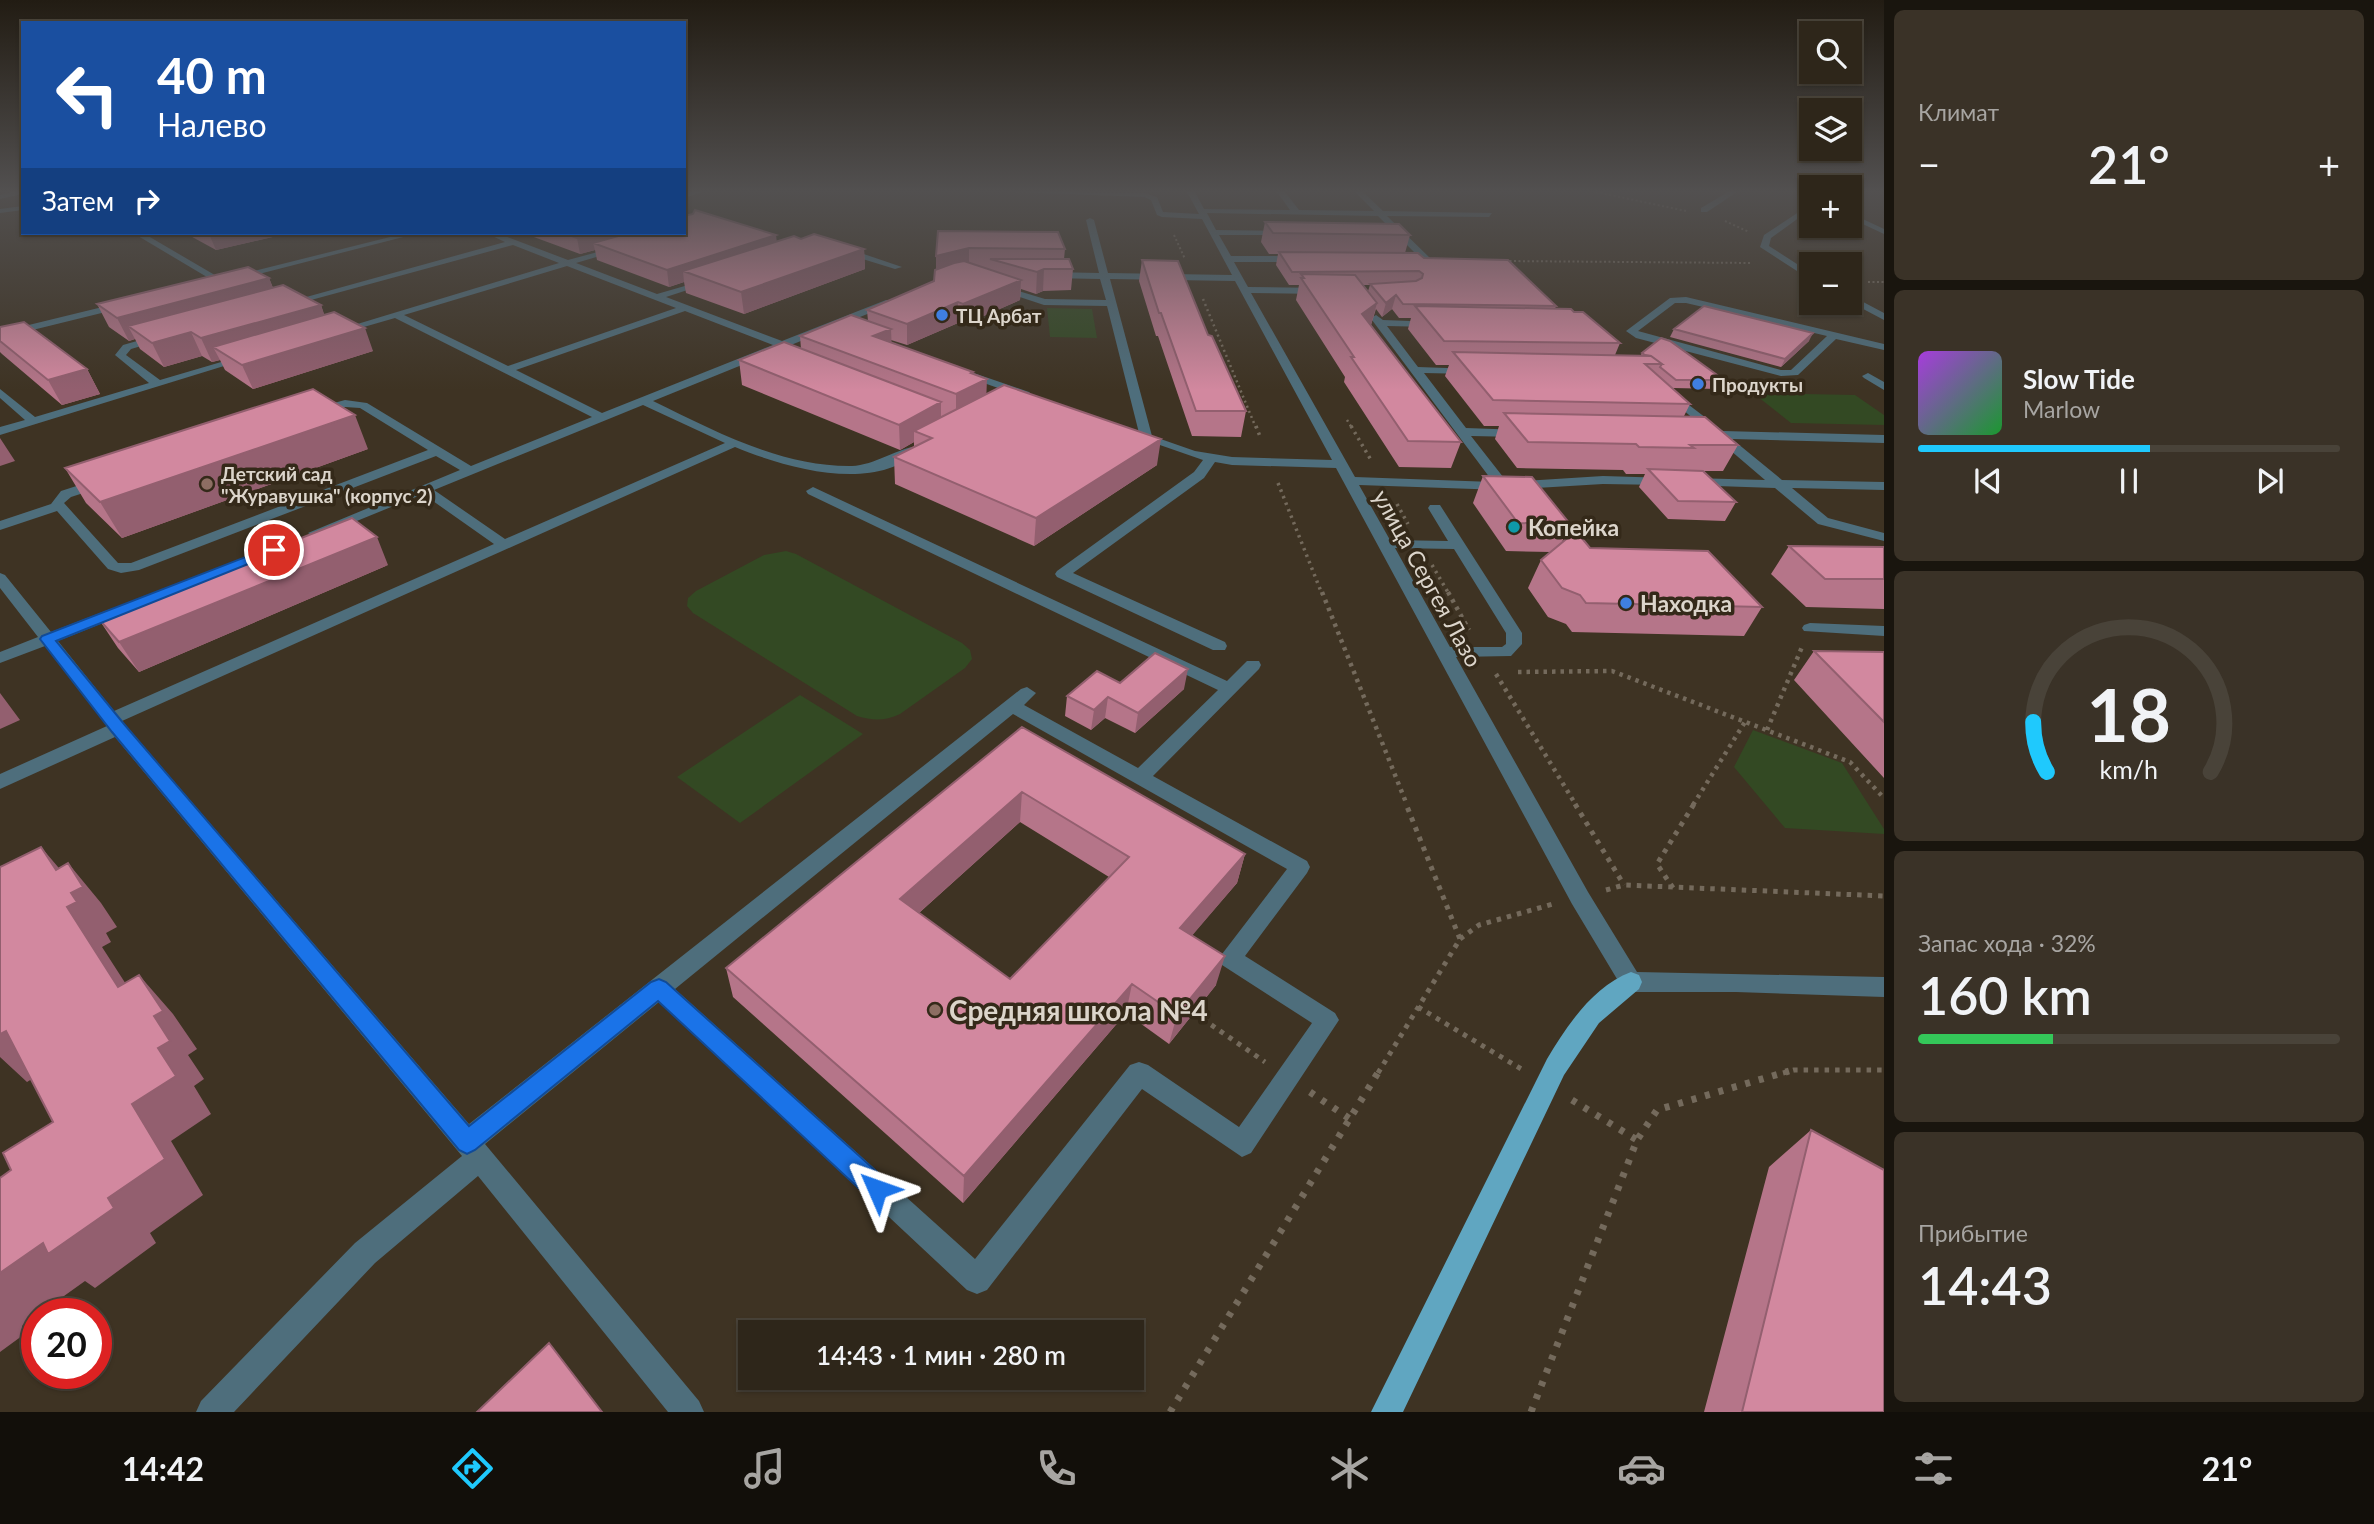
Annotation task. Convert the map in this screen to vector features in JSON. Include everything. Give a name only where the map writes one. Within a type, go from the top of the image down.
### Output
[{"type":"main road","points":[[1387,1412],[1546,1084],[1573,1036],[1600,1004],[1631,982]]},
{"type":"street","points":[[180,258],[220,281]]},
{"type":"street","points":[[207,284],[314,258]]},
{"type":"street","points":[[273,307],[455,258]]},
{"type":"street","points":[[553,258],[684,308],[781,351]]},
{"type":"street","points":[[329,333],[583,258]]},
{"type":"street","points":[[867,258],[898,267]]},
{"type":"street","points":[[1100,258],[1146,438]]},
{"type":"street","points":[[1425,258],[1428,261]]},
{"type":"street","points":[[1779,258],[1799,270]]},
{"type":"street","points":[[1228,259],[1318,260]]},
{"type":"street","name":"улица Сергея Лазо","points":[[1228,259],[1580,898],[1631,982]]},
{"type":"street","points":[[1401,261],[1440,261]]},
{"type":"street","points":[[1040,275],[1194,277],[1241,284],[1330,291]]},
{"type":"street","points":[[656,297],[716,277]]},
{"type":"street","points":[[984,284],[1053,303],[1111,303]]},
{"type":"street","points":[[1031,287],[1036,299]]},
{"type":"street","points":[[299,540],[767,352],[781,351],[833,325],[903,296]]},
{"type":"street","points":[[1835,335],[1794,373],[1782,373],[1640,336],[1631,331],[1673,300],[1686,300],[1835,335],[1884,347]]},
{"type":"street","points":[[0,335],[130,303]]},
{"type":"street","points":[[1862,305],[1884,317]]},
{"type":"street","points":[[507,370],[684,308]]},
{"type":"street","points":[[1371,313],[1503,486]]},
{"type":"street","points":[[395,314],[603,418]]},
{"type":"street","points":[[1380,323],[1449,324]]},
{"type":"street","points":[[833,325],[846,329]]},
{"type":"street","points":[[158,384],[120,355],[121,351],[166,336]]},
{"type":"street","points":[[0,431],[250,357]]},
{"type":"street","points":[[959,370],[1028,395],[1000,404]]},
{"type":"street","points":[[1415,370],[1483,371]]},
{"type":"street","points":[[1868,376],[1884,387]]},
{"type":"street","points":[[1657,383],[1823,521],[1840,528],[1884,537]]},
{"type":"street","points":[[0,392],[33,421]]},
{"type":"street","points":[[644,401],[735,443],[774,457],[842,471],[876,467],[924,444]]},
{"type":"street","points":[[304,415],[356,403],[470,471]]},
{"type":"street","points":[[1121,429],[1211,458],[1270,463],[1339,464]]},
{"type":"street","points":[[1462,432],[1530,433]]},
{"type":"street","points":[[1693,435],[1884,439]]},
{"type":"street","points":[[0,782],[114,723],[735,443]]},
{"type":"street","points":[[58,506],[113,566],[121,569],[134,567],[437,451]]},
{"type":"street","points":[[1211,458],[1199,475],[1062,574],[1219,646]]},
{"type":"street","points":[[58,506],[57,503],[66,494],[119,477]]},
{"type":"street","points":[[1349,481],[1503,486],[1603,480],[1884,486]]},
{"type":"street","points":[[425,490],[506,545]]},
{"type":"street","points":[[813,491],[1228,688]]},
{"type":"street","points":[[0,526],[58,506]]},
{"type":"street","points":[[1435,508],[1514,633],[1516,641],[1513,648],[1505,652],[1443,652]]},
{"type":"street","points":[[1384,544],[1458,545]]},
{"type":"street","points":[[0,578],[114,723],[474,1150],[688,1412]]},
{"type":"street","points":[[0,658],[135,604]]},
{"type":"street","points":[[1810,628],[1884,631]]},
{"type":"street","points":[[1140,776],[1253,665]]},
{"type":"street","points":[[212,1412],[365,1253],[474,1150],[659,988],[1019,699],[1140,776],[1300,867],[1230,958],[1327,1020],[1242,1144],[1139,1073],[977,1280],[659,988]]},
{"type":"street","points":[[1631,982],[1884,987]]},
{"type":"path","points":[[1185,258],[1460,939]]},
{"type":"path","points":[[1495,261],[1786,263]]},
{"type":"path","points":[[1767,730],[1810,628]]},
{"type":"path","points":[[1495,673],[1612,671],[1850,762],[1884,798]]},
{"type":"path","points":[[1673,889],[1657,864],[1745,722]]},
{"type":"path","points":[[1170,1412],[1460,939],[1479,925],[1624,885],[1884,896]]},
{"type":"path","points":[[1531,1412],[1637,1140],[1657,1110],[1794,1070],[1884,1070]]},
{"type":"green space","points":[[1047,308],[1092,309],[1097,338],[1050,337]]},
{"type":"green space","points":[[1753,393],[1855,395],[1884,415],[1884,425],[1791,423]]},
{"type":"green space","points":[[786,551],[962,643],[970,650],[972,659],[965,668],[900,714],[879,720],[868,719],[857,716],[693,613],[687,606],[688,598],[696,591],[764,555]]},
{"type":"green space","points":[[800,695],[863,734],[740,823],[677,777]]},
{"type":"green space","points":[[1753,730],[1842,763],[1884,829],[1884,834],[1785,828],[1734,767]]},
{"type":"building","points":[[634,258],[705,258],[667,270]]},
{"type":"building","points":[[725,258],[839,258],[741,292],[683,271]]},
{"type":"building","points":[[1283,258],[1508,260],[1556,306],[1403,304],[1396,295],[1386,303],[1370,284],[1416,281],[1422,278],[1423,274],[1419,271],[1292,272]]},
{"type":"building","points":[[990,259],[1069,259],[1073,269],[1044,269],[1037,272]]},
{"type":"building","points":[[1142,260],[1178,261],[1208,335],[1212,336],[1246,411],[1196,411]]},
{"type":"building","points":[[964,261],[1021,280],[963,304],[958,302],[907,324],[867,310],[934,281],[935,270]]},
{"type":"building","points":[[248,267],[269,278],[117,318],[97,304]]},
{"type":"building","points":[[1301,274],[1355,275],[1377,303],[1362,314],[1461,442],[1408,441],[1351,357],[1354,357],[1301,278],[1304,278]]},
{"type":"building","points":[[283,285],[321,305],[201,338],[191,332],[152,343],[128,326]]},
{"type":"building","points":[[1415,306],[1571,309],[1574,312],[1583,312],[1620,343],[1444,341]]},
{"type":"building","points":[[1704,306],[1813,333],[1785,359],[1674,329]]},
{"type":"building","points":[[334,312],[365,328],[242,365],[213,347]]},
{"type":"building","points":[[851,315],[891,329],[873,336],[987,379],[956,394],[800,336]]},
{"type":"building","points":[[24,322],[87,369],[48,380],[0,341],[0,327]]},
{"type":"building","points":[[1661,338],[1670,341],[1724,380],[1676,380],[1660,367],[1662,364],[1642,353]]},
{"type":"building","points":[[784,342],[941,402],[899,425],[739,360]]},
{"type":"building","points":[[1453,352],[1651,356],[1662,364],[1645,364],[1690,404],[1493,400]]},
{"type":"building","points":[[1004,385],[1161,439],[1036,518],[894,457],[932,438],[914,431]]},
{"type":"building","points":[[313,389],[355,415],[100,502],[65,468]]},
{"type":"building","points":[[1504,413],[1705,417],[1738,445],[1690,445],[1694,448],[1528,442]]},
{"type":"building","points":[[1648,469],[1703,471],[1736,502],[1678,501]]},
{"type":"building","points":[[1483,476],[1532,477],[1570,524],[1518,523]]},
{"type":"building","points":[[352,518],[377,537],[119,642],[98,618]]},
{"type":"building","points":[[1576,531],[1590,548],[1708,551],[1762,607],[1586,603],[1580,595],[1562,588],[1541,560]]},
{"type":"building","points":[[1789,546],[1884,547],[1884,579],[1825,579]]},
{"type":"building","points":[[1814,651],[1884,652],[1884,722]]},
{"type":"building","points":[[1155,653],[1188,669],[1138,713],[1108,697],[1094,710],[1067,696],[1097,671],[1120,683]]},
{"type":"building","points":[[1022,727],[1245,854],[1180,928],[1225,956],[1177,1015],[1132,984],[964,1176],[726,968]],"holes":[[[1022,792],[1129,857],[1010,979],[900,899]]]},
{"type":"building","points":[[41,847],[56,870],[68,863],[83,887],[71,893],[77,902],[67,907],[118,987],[139,975],[163,1011],[154,1016],[170,1041],[158,1048],[176,1076],[132,1104],[165,1159],[108,1198],[114,1208],[48,1254],[43,1243],[0,1273],[0,1178],[11,1170],[3,1153],[53,1122],[6,1031],[0,1034],[0,867]]},
{"type":"building","points":[[1811,1130],[1884,1170],[1884,1412],[1742,1412]]},
{"type":"building","points":[[549,1343],[602,1412],[477,1412]]},
{"type":"place","name":"ТЦ Арбат","points":[[942,315]]},
{"type":"place","name":"Продукты","points":[[1698,384]]},
{"type":"place","name":"Детский сад \"Журавушка\" (корпус 2)","points":[[207,484]]},
{"type":"place","name":"Копейка","points":[[1514,527]]},
{"type":"place","name":"Находка","points":[[1626,603]]},
{"type":"place","name":"Средняя школа №4","points":[[935,1010]]},
{"type":"route","points":[[274,550],[47,639],[118,728],[467,1142],[659,988],[877,1189]]}]
